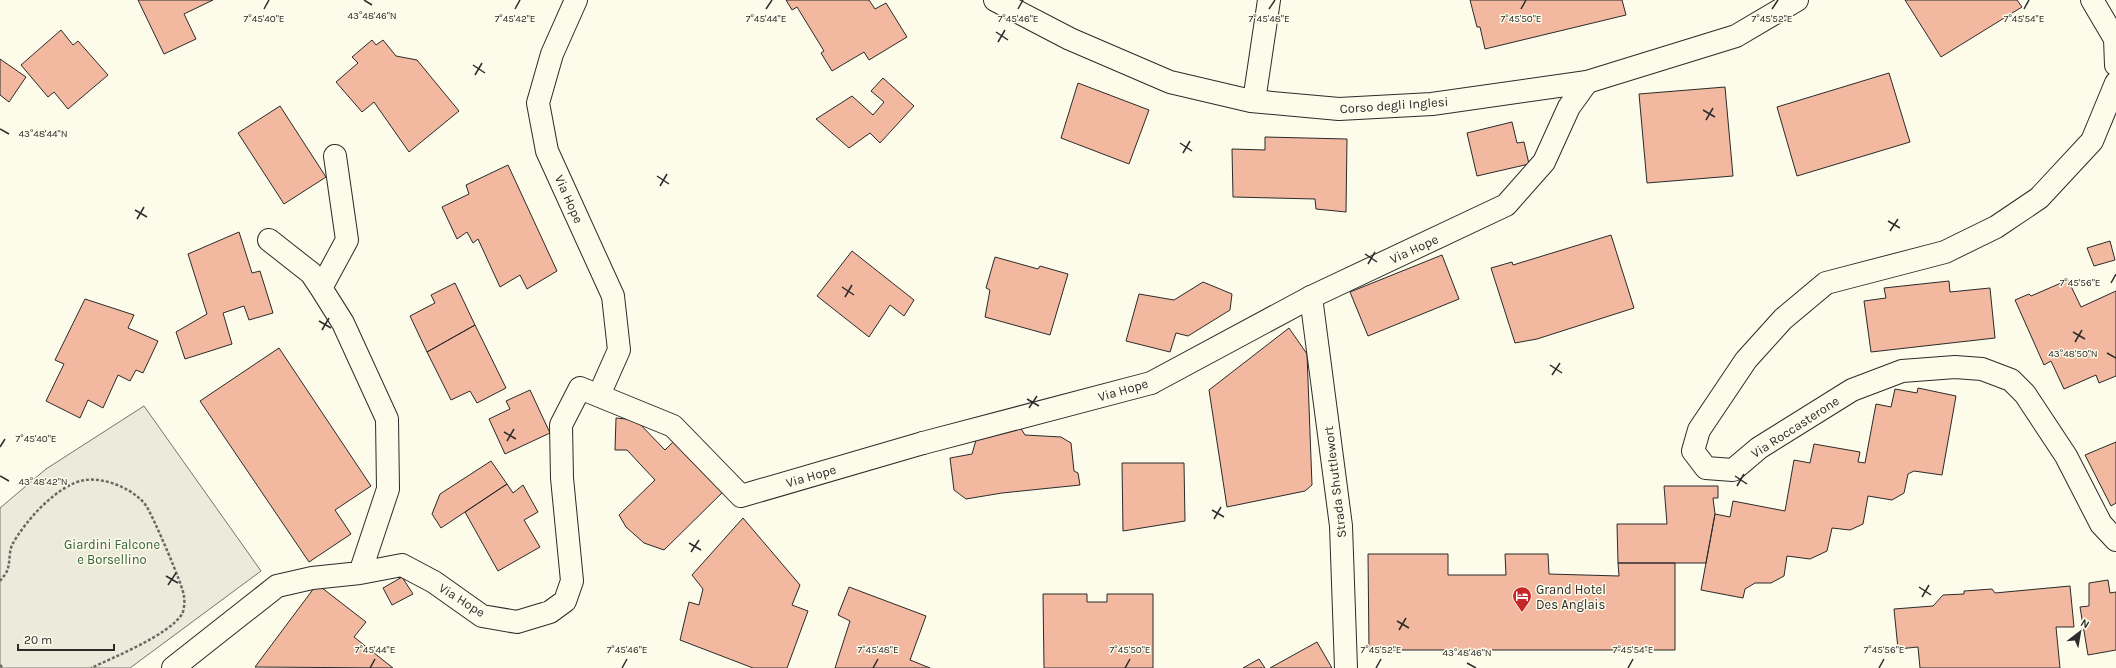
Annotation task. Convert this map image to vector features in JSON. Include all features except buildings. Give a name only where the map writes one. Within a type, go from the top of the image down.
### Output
[{"type":"street","name":"Via Hope","points":[[576,0],[552,54],[538,103],[547,152],[612,296],[619,350],[599,395]]},
{"type":"street","name":"Corso degli Inglesi","points":[[995,0],[1070,39],[1170,82],[1254,101],[1339,109],[1432,104],[1588,82],[1736,36],[1797,0]]},
{"type":"street","points":[[1254,101],[1269,0]]},
{"type":"street","points":[[2092,0],[2115,39],[2116,65]]},
{"type":"street","name":"Via Hope","points":[[173,668],[277,586],[312,578],[360,573],[402,565],[434,582],[482,616],[518,622],[550,612],[565,601],[572,581],[562,478],[561,425],[580,388],[673,426],[741,496],[923,443],[1151,383],[1311,297],[1506,205],[1544,162],[1569,107],[1588,82]]},
{"type":"street","name":"Via Roccasterone","points":[[2116,83],[2092,141],[2039,198],[1996,227],[1945,252],[1826,283],[1783,319],[1746,360],[1699,430],[1693,451],[1706,468],[1733,470],[1759,448],[1852,390],[1902,371],[1955,367],[1982,368],[2011,380],[2025,394],[2066,456],[2101,524],[2116,540]]},
{"type":"street","points":[[321,288],[347,240],[335,156]]},
{"type":"street","points":[[269,240],[311,273],[321,288],[343,323],[387,419],[388,489],[360,573]]},
{"type":"street","name":"Strada Shuttlewort","points":[[1311,297],[1341,526],[1346,668]]},
{"type":"path","points":[[0,581],[8,570],[12,546],[35,513],[65,488],[85,480],[101,481],[118,486],[134,495],[143,503],[147,507],[182,590],[184,596],[183,613],[173,625],[128,651],[91,668]]},
{"type":"path","points":[[0,665],[3,668]]},
{"type":"green space","name":"Giardini Falcone e Borsellino","points":[[144,406],[261,571],[130,668],[0,668],[0,508],[46,469]]},
{"type":"place","name":"Grand Hotel Des Anglais","points":[[1522,613]]}]
